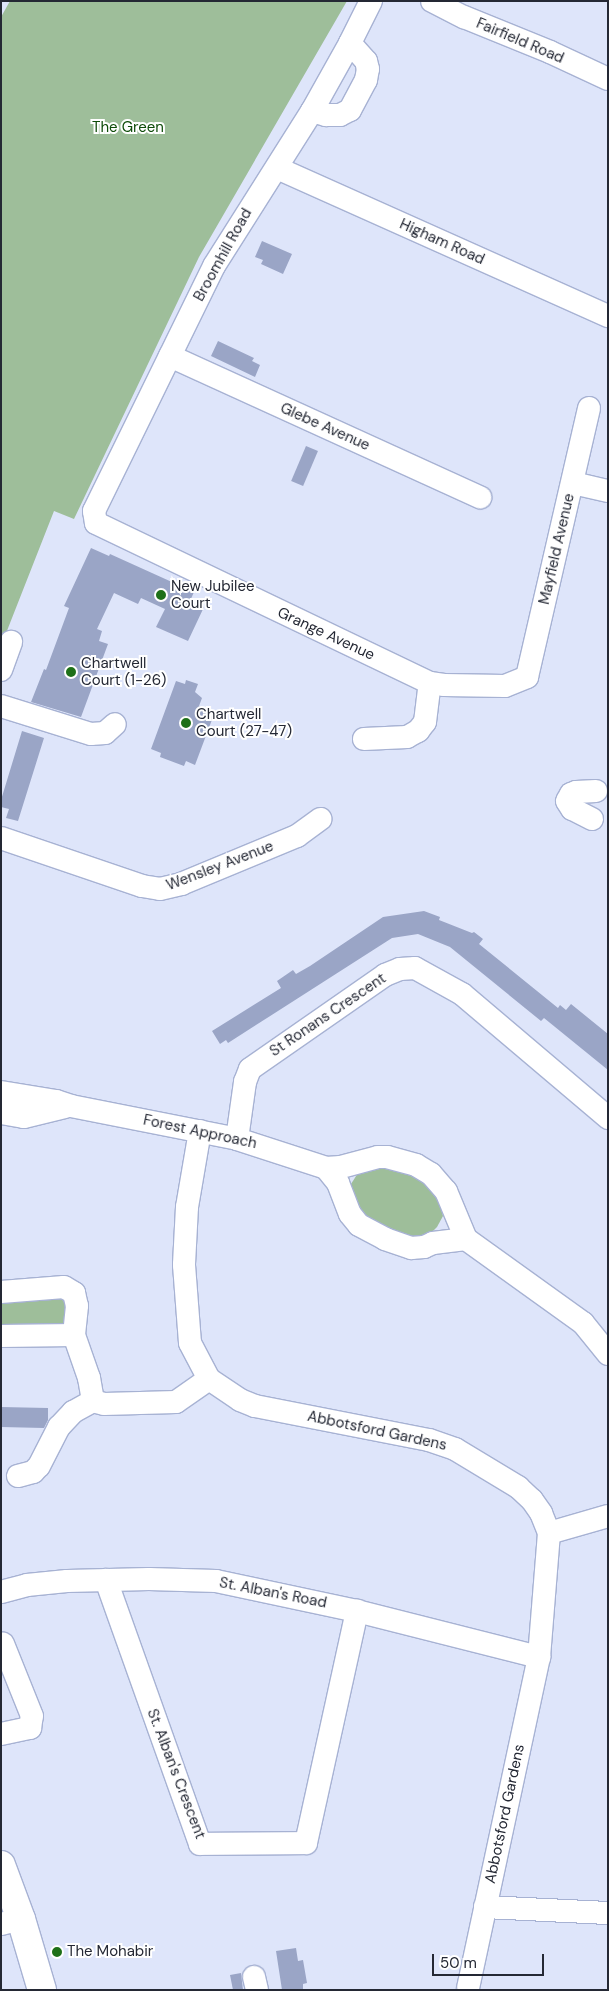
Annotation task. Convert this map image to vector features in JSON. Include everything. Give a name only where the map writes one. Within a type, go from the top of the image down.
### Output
[{"type":"main road","points":[[1,1865],[11,1922],[42,1990]]},
{"type":"street","name":"Broomhill Road","points":[[94,518],[94,511],[214,266],[312,112],[371,1]]},
{"type":"street","name":"Fairfield Road","points":[[441,3],[608,79]]},
{"type":"street","points":[[312,112],[340,115],[350,110],[366,80],[368,70],[366,61],[350,43]]},
{"type":"street","name":"Higham Road","points":[[277,168],[608,316]]},
{"type":"street","name":"Glebe Avenue","points":[[170,356],[480,497]]},
{"type":"street","name":"Mayfield Avenue","points":[[516,683],[528,677],[573,484],[588,408]]},
{"type":"street","points":[[573,484],[608,491]]},
{"type":"street","name":"Grange Avenue","points":[[94,518],[99,526],[430,683],[496,686],[516,683]]},
{"type":"street","points":[[1,670],[11,642]]},
{"type":"street","points":[[364,739],[407,737],[418,732],[425,722],[430,683]]},
{"type":"street","points":[[1,706],[91,734],[105,734],[115,724]]},
{"type":"street","points":[[600,824],[592,797],[602,788]]},
{"type":"street","name":"Wensley Avenue","points":[[1,838],[142,886],[160,889],[181,884],[297,836],[320,819]]},
{"type":"street","name":"St Ronans Crescent","points":[[237,1139],[245,1082],[250,1069],[385,975],[400,969],[415,968],[439,979],[462,994],[608,1118]]},
{"type":"street","name":"Forest Approach","points":[[1,1092],[56,1101],[71,1106],[237,1139],[326,1168],[341,1167],[378,1157],[387,1157],[416,1164],[440,1182],[446,1191],[466,1240]]},
{"type":"street","name":"Forest Approach","points":[[1,1113],[31,1116],[46,1110],[71,1106]]},
{"type":"street","name":"Abbotsford Gardens","points":[[200,1131],[187,1207],[184,1265],[190,1343],[209,1379],[240,1400],[255,1406],[429,1440],[455,1449],[518,1487],[532,1500],[541,1513],[549,1533],[539,1657],[468,1987]]},
{"type":"street","points":[[326,1168],[338,1183],[350,1214],[359,1225],[385,1239],[411,1248],[466,1240],[583,1323],[608,1354]]},
{"type":"street","points":[[1,1292],[64,1287],[74,1293],[76,1300],[74,1334],[89,1378],[92,1402]]},
{"type":"street","points":[[1,1336],[74,1334]]},
{"type":"street","points":[[18,1476],[32,1472],[40,1466],[58,1427],[73,1412],[92,1402],[104,1404],[176,1402],[209,1379]]},
{"type":"street","points":[[549,1533],[608,1516]]},
{"type":"street","name":"St. Alban's Road","points":[[1,1592],[27,1585],[106,1580],[216,1581],[357,1611],[539,1657]]},
{"type":"street","name":"St. Alban's Crescent","points":[[106,1580],[200,1844],[306,1843],[357,1611]]},
{"type":"street","points":[[1,1734],[30,1728],[32,1716],[3,1644]]},
{"type":"street","points":[[485,1907],[608,1913]]},
{"type":"green space","name":"The Green","points":[[10,1],[347,1],[199,257],[74,519],[54,511],[1,646],[1,17]]},
{"type":"green space","points":[[387,1165],[405,1172],[431,1188],[440,1204],[443,1216],[437,1227],[425,1239],[408,1242],[375,1227],[353,1201],[351,1184],[358,1173]]},
{"type":"green space","points":[[1,1297],[66,1299],[67,1310],[63,1324],[1,1331]]},
{"type":"building","points":[[262,241],[292,254],[283,274],[261,264],[263,260],[255,257]]},
{"type":"building","points":[[218,341],[254,358],[252,361],[260,365],[255,377],[211,356]]},
{"type":"building","points":[[306,446],[318,451],[303,486],[291,481]]},
{"type":"building","points":[[91,548],[109,556],[110,554],[194,592],[190,601],[204,607],[188,641],[156,627],[165,609],[141,598],[138,604],[114,593],[97,629],[102,631],[99,641],[108,644],[81,717],[31,702],[44,669],[46,670],[69,608],[64,606]]},
{"type":"building","name":"Chartwell Court (27-47)","points":[[186,680],[198,684],[195,692],[202,698],[199,706],[209,710],[207,715],[213,717],[195,765],[186,761],[184,766],[160,757],[161,753],[151,749],[176,681],[185,684]]},
{"type":"building","points":[[22,731],[44,738],[18,821],[6,818],[9,809],[1,807],[1,800]]},
{"type":"building","points":[[424,911],[440,917],[439,920],[472,933],[474,932],[483,939],[479,944],[558,1008],[560,1005],[566,1010],[571,1004],[608,1034],[608,1070],[544,1018],[541,1021],[450,947],[418,934],[392,938],[228,1043],[226,1040],[220,1044],[212,1031],[281,988],[277,981],[293,970],[296,974],[310,966],[383,917]]},
{"type":"building","points":[[1,1407],[48,1408],[48,1420],[44,1428],[1,1427]]},
{"type":"building","points":[[296,1948],[298,1961],[303,1960],[307,1983],[303,1984],[303,1990],[282,1990],[276,1951]]},
{"type":"building","points":[[241,1973],[243,1990],[233,1990],[230,1975]]},
{"type":"place","name":"New Jubilee Court","points":[[161,595]]},
{"type":"place","name":"Chartwell Court (1-26)","points":[[71,672]]},
{"type":"place","name":"Chartwell Court (27-47)","points":[[186,723]]},
{"type":"place","name":"The Mohabir","points":[[57,1952]]}]
